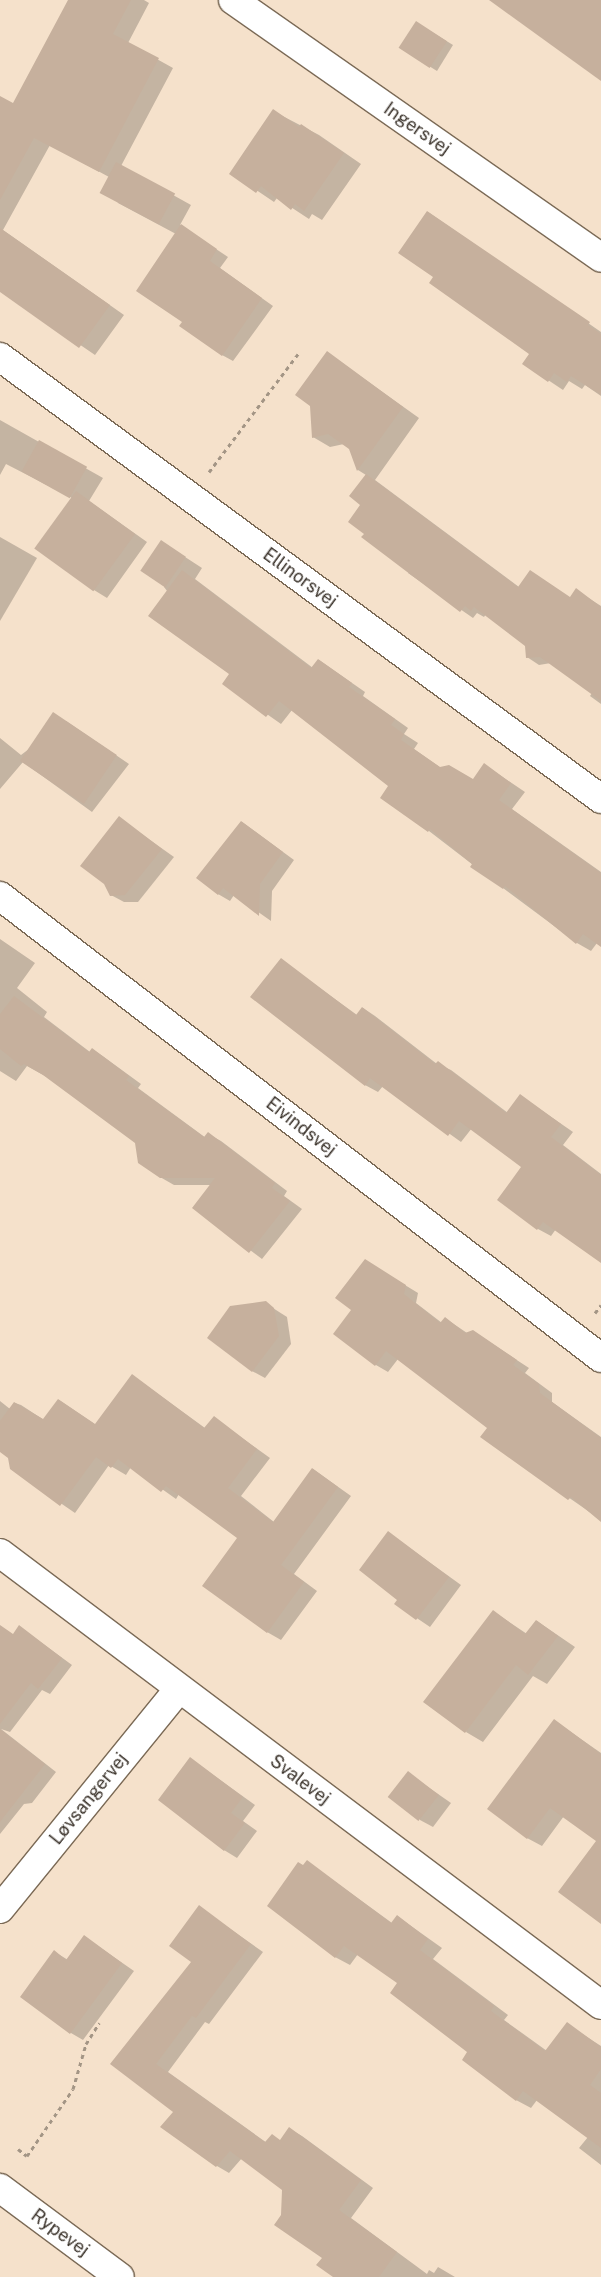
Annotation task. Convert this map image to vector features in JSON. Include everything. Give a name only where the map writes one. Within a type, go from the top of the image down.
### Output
[{"type":"street","name":"Ingersvej","points":[[234,0],[601,258]]},
{"type":"street","name":"Ellinorsvej","points":[[0,356],[601,799]]},
{"type":"street","name":"Eivindsvej","points":[[0,896],[601,1358]]},
{"type":"street","name":"Svalevej","points":[[0,1553],[601,2005]]},
{"type":"street","name":"Løvsangervej","points":[[0,1909],[179,1689]]},
{"type":"street","name":"Rypevej","points":[[0,2188],[120,2277]]},
{"type":"path","points":[[190,497],[298,354]]},
{"type":"path","points":[[18,2149],[26,2156],[73,2089],[86,2044],[99,2023]]},
{"type":"building","points":[[68,0],[131,0],[113,34],[159,58],[99,172],[34,138],[0,200],[0,96],[13,103]]},
{"type":"building","points":[[489,0],[601,0],[601,81]]},
{"type":"building","points":[[416,21],[447,41],[430,68],[399,48]]},
{"type":"building","points":[[273,109],[299,127],[301,124],[344,153],[304,211],[295,204],[291,210],[261,186],[256,193],[229,174]]},
{"type":"building","points":[[116,162],[175,193],[159,224],[100,193]]},
{"type":"building","points":[[427,211],[590,322],[588,325],[601,334],[601,395],[571,376],[567,382],[554,373],[548,382],[522,364],[529,354],[429,283],[433,277],[398,253]]},
{"type":"building","points":[[181,224],[217,249],[210,261],[262,298],[222,356],[179,326],[182,322],[136,291]]},
{"type":"building","points":[[0,228],[110,305],[79,348],[0,292]]},
{"type":"building","points":[[327,351],[403,407],[357,471],[349,449],[328,434],[312,438],[310,406],[295,395]]},
{"type":"building","points":[[39,440],[87,467],[70,498],[22,471]]},
{"type":"building","points":[[366,474],[518,587],[530,570],[570,597],[576,588],[601,607],[601,701],[540,657],[526,658],[525,646],[474,607],[471,611],[465,606],[460,612],[361,537],[364,534],[348,522],[360,505],[349,496]]},
{"type":"building","points":[[76,491],[135,534],[93,591],[34,548]]},
{"type":"building","points":[[161,540],[186,557],[165,587],[140,571]]},
{"type":"building","points":[[182,570],[311,668],[318,659],[352,683],[349,687],[395,719],[391,725],[404,734],[401,740],[440,767],[449,765],[473,779],[484,763],[511,783],[499,800],[601,873],[601,947],[583,934],[576,944],[505,886],[503,889],[470,867],[472,864],[430,829],[428,832],[380,798],[388,786],[279,701],[266,717],[222,684],[229,674],[148,616]]},
{"type":"building","points":[[53,712],[117,755],[84,804],[20,761]]},
{"type":"building","points":[[119,816],[162,849],[125,895],[110,896],[104,884],[80,866]]},
{"type":"building","points":[[241,821],[283,852],[260,884],[259,916],[223,888],[218,895],[196,878]]},
{"type":"building","points":[[281,958],[356,1015],[362,1007],[435,1064],[438,1061],[506,1113],[520,1094],[561,1124],[551,1137],[601,1175],[601,1263],[543,1222],[537,1230],[497,1200],[521,1167],[459,1121],[448,1136],[370,1078],[365,1086],[250,997]]},
{"type":"building","points":[[14,996],[89,1052],[92,1048],[129,1076],[126,1080],[204,1137],[208,1132],[275,1183],[272,1188],[290,1201],[249,1253],[192,1208],[215,1178],[160,1178],[138,1163],[135,1143],[43,1075],[24,1064],[21,1066],[0,1049],[0,1014]]},
{"type":"building","points":[[365,1259],[406,1285],[404,1294],[440,1323],[445,1317],[465,1333],[473,1330],[517,1360],[513,1365],[539,1384],[540,1393],[601,1438],[601,1522],[571,1497],[568,1500],[480,1437],[487,1428],[386,1351],[375,1366],[333,1334],[351,1310],[335,1298]]},
{"type":"building","points":[[266,1301],[274,1308],[279,1336],[252,1372],[207,1338],[230,1306]]},
{"type":"building","points":[[132,1374],[204,1428],[214,1416],[257,1449],[228,1488],[273,1522],[312,1468],[338,1487],[281,1565],[304,1582],[267,1633],[202,1586],[237,1538],[166,1486],[161,1492],[118,1459],[111,1468],[96,1457],[60,1506],[10,1469],[8,1458],[0,1452],[0,1421],[14,1402],[43,1419],[58,1399],[95,1424]]},
{"type":"building","points":[[388,1531],[449,1577],[416,1620],[394,1604],[397,1600],[359,1570]]},
{"type":"building","points":[[493,1610],[525,1634],[536,1620],[558,1636],[528,1675],[516,1665],[465,1733],[423,1702]]},
{"type":"building","points":[[0,1625],[13,1634],[19,1625],[62,1658],[38,1689],[31,1683],[0,1724]]},
{"type":"building","points":[[554,1719],[601,1754],[601,1924],[558,1892],[596,1841],[550,1808],[527,1839],[487,1809]]},
{"type":"building","points":[[0,1729],[45,1764],[0,1822]]},
{"type":"building","points":[[190,1757],[243,1797],[231,1813],[245,1823],[224,1851],[158,1800]]},
{"type":"building","points":[[408,1771],[439,1795],[418,1821],[388,1797]]},
{"type":"building","points":[[307,1860],[391,1923],[397,1915],[428,1939],[420,1950],[494,2006],[491,2011],[545,2051],[567,2022],[601,2047],[601,2069],[590,2085],[601,2093],[601,2148],[523,2091],[516,2101],[462,2060],[467,2052],[390,1993],[397,1983],[344,1946],[335,1958],[267,1906],[298,1862],[303,1865]]},
{"type":"building","points":[[199,1905],[251,1944],[196,2018],[192,2016],[156,2064],[265,2142],[272,2134],[280,2140],[289,2127],[361,2180],[339,2210],[397,2252],[379,2277],[333,2277],[316,2265],[322,2258],[274,2225],[281,2215],[282,2190],[230,2151],[216,2167],[160,2127],[173,2112],[110,2064],[191,1962],[169,1946]]},
{"type":"building","points":[[84,1935],[122,1963],[70,2034],[20,1997],[54,1950],[66,1960]]}]
